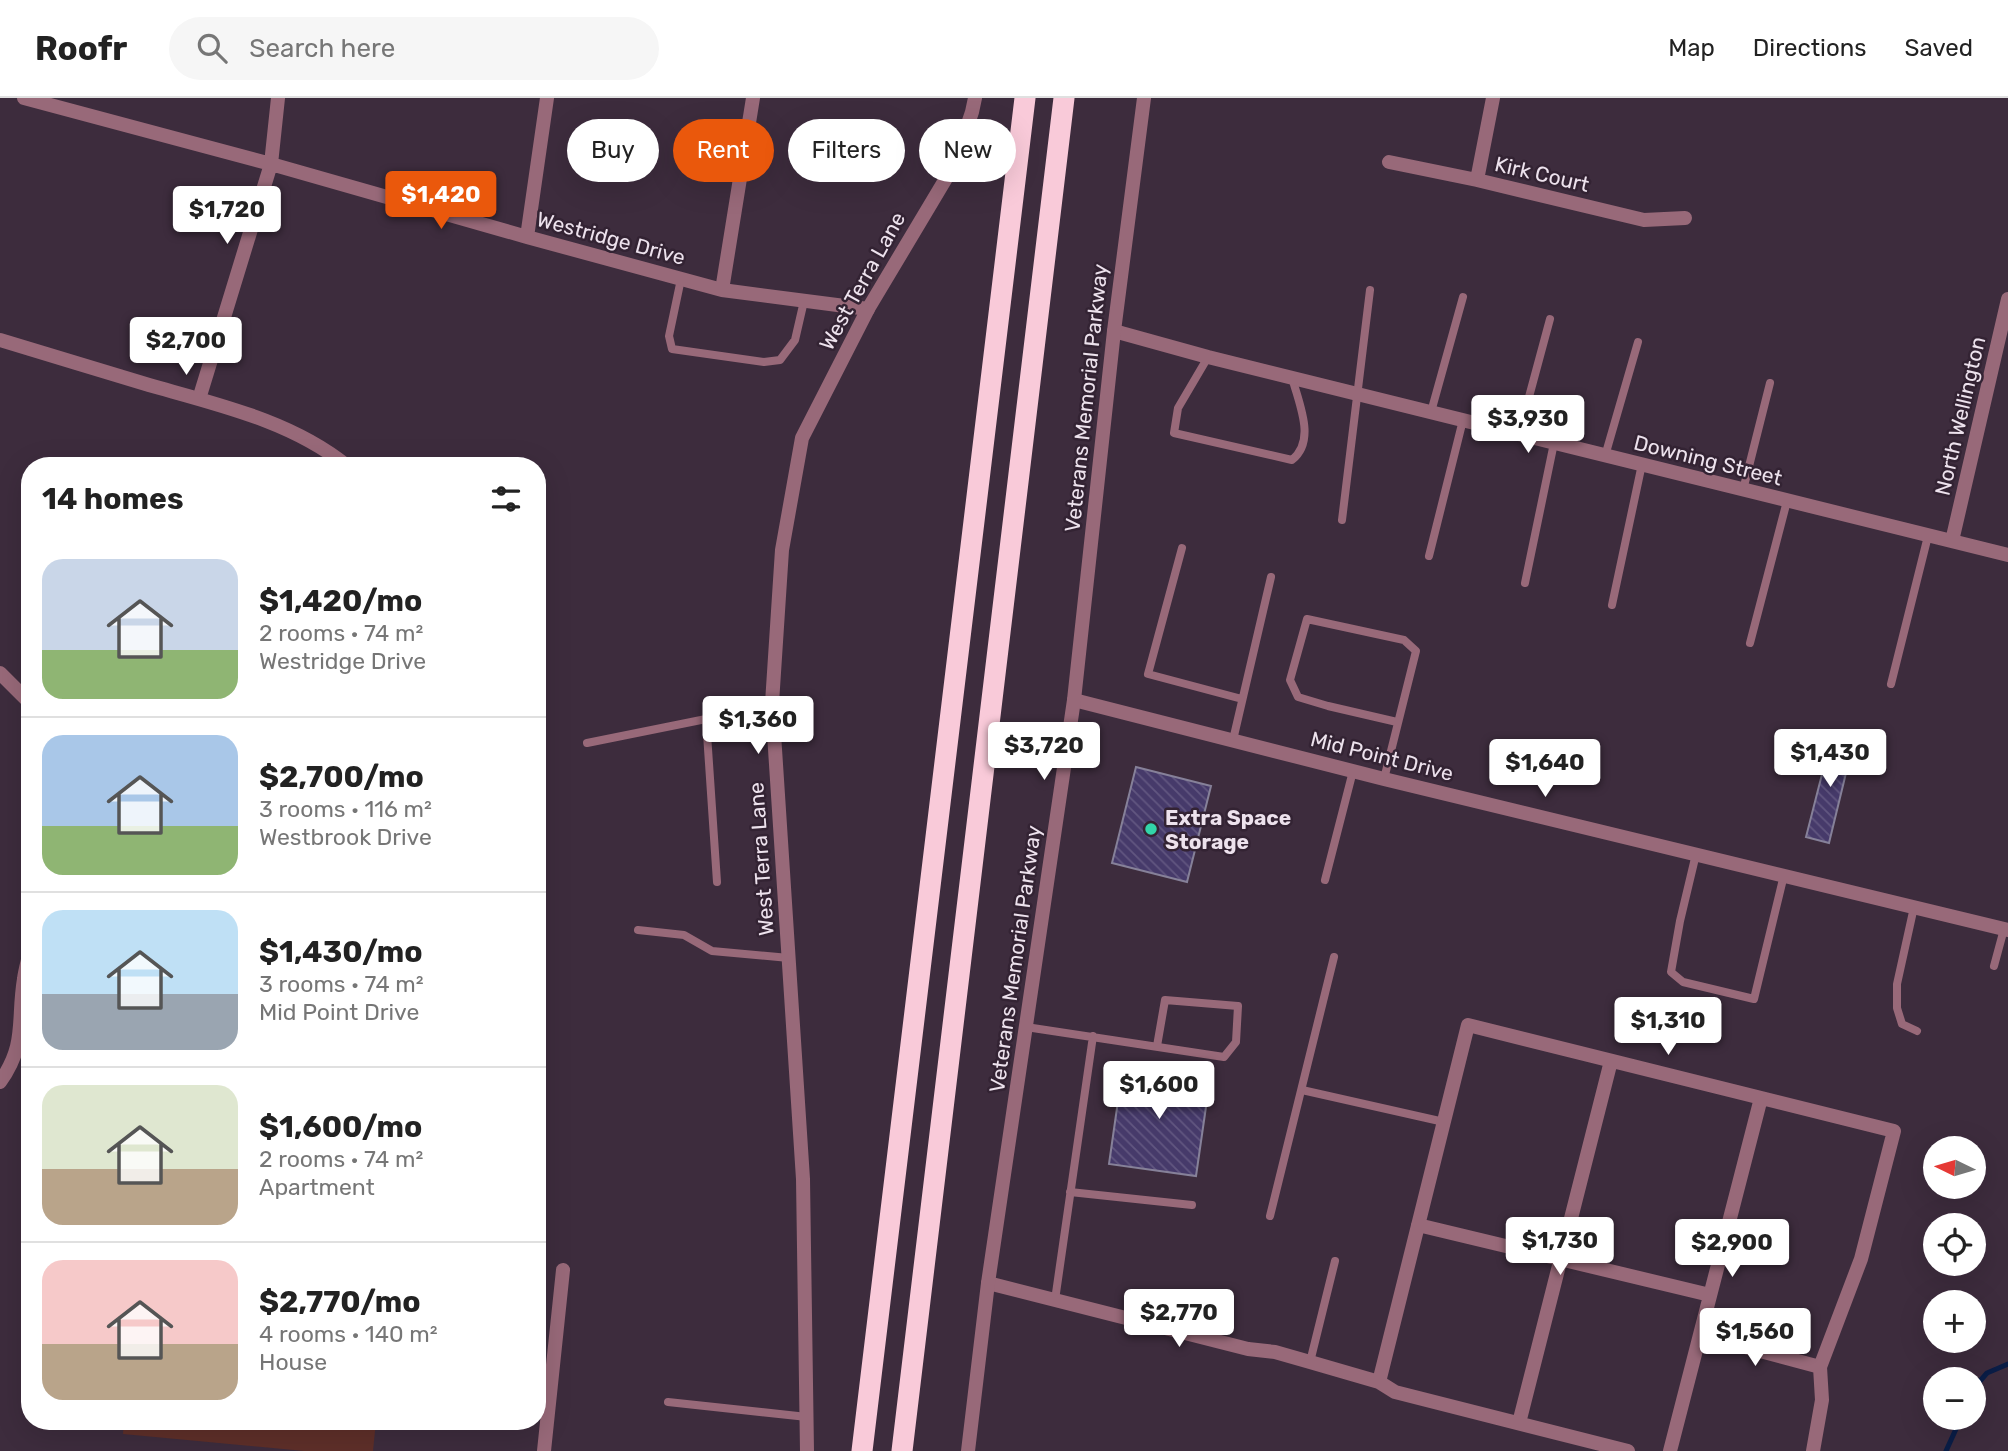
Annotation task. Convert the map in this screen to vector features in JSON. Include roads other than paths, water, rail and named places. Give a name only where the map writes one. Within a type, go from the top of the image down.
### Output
[{"type":"highway","points":[[862,1451],[1025,98]]},
{"type":"highway","points":[[902,1451],[1064,98]]},
{"type":"street","name":"Westridge Drive","points":[[24,98],[722,290],[868,309]]},
{"type":"street","points":[[199,399],[271,164],[278,98]]},
{"type":"street","points":[[527,237],[547,98]]},
{"type":"street","points":[[722,290],[753,98]]},
{"type":"street","name":"West Terra Lane","points":[[807,1451],[803,1179],[773,707],[782,550],[803,438],[868,309],[954,165],[975,98]]},
{"type":"street","name":"Veterans Memorial Parkway","points":[[968,1451],[988,1283],[1074,699],[1114,331],[1144,98]]},
{"type":"street","points":[[1477,180],[1493,98]]},
{"type":"street","name":"Kirk Court","points":[[1389,162],[1644,220],[1685,218]]},
{"type":"street","name":"North Wellington","points":[[1952,541],[2008,299]]},
{"type":"street","name":"Downing Street","points":[[1114,331],[1208,357],[2008,555]]},
{"type":"street","points":[[0,340],[199,399],[292,432],[332,457]]},
{"type":"street","points":[[0,673],[21,693]]},
{"type":"street","name":"Mid Point Drive","points":[[1074,699],[1384,779],[2006,929]]},
{"type":"street","points":[[0,1082],[18,1050],[21,1024]]},
{"type":"street","points":[[1379,1382],[1468,1025],[1894,1132],[1861,1259],[1819,1367],[1822,1400],[1813,1451]]},
{"type":"street","points":[[1519,1423],[1611,1061]]},
{"type":"street","points":[[1670,1451],[1761,1098]]},
{"type":"street","points":[[1418,1224],[1710,1296]]},
{"type":"street","points":[[544,1451],[563,1270]]},
{"type":"street","points":[[988,1283],[1248,1349],[1275,1352],[1379,1382],[1395,1392],[1628,1451]]},
{"type":"street","points":[[1700,1335],[1819,1367]]},
{"type":"lane","points":[[681,279],[669,336],[672,349],[764,362],[780,360],[795,340],[804,301]]},
{"type":"lane","points":[[1342,520],[1370,290]]},
{"type":"lane","points":[[1432,412],[1464,297]]},
{"type":"lane","points":[[1519,434],[1550,319]]},
{"type":"lane","points":[[1605,456],[1638,342]]},
{"type":"lane","points":[[1208,357],[1178,408],[1174,433],[1292,460],[1298,455],[1306,430],[1292,377]]},
{"type":"lane","points":[[1744,490],[1770,383]]},
{"type":"lane","points":[[1429,556],[1463,420]]},
{"type":"lane","points":[[1525,583],[1555,443]]},
{"type":"lane","points":[[1612,605],[1642,464]]},
{"type":"lane","points":[[1751,643],[1787,501]]},
{"type":"lane","points":[[1891,684],[1928,536]]},
{"type":"lane","points":[[1182,548],[1148,674],[1242,699]]},
{"type":"lane","points":[[1233,740],[1271,577]]},
{"type":"lane","points":[[1384,779],[1416,652],[1404,640],[1307,619],[1290,680],[1298,697],[1397,722]]},
{"type":"lane","points":[[587,743],[773,707]]},
{"type":"lane","points":[[706,719],[717,882]]},
{"type":"lane","points":[[1325,880],[1353,771]]},
{"type":"lane","points":[[1696,854],[1679,921],[1671,972],[1683,982],[1755,999],[1784,875]]},
{"type":"lane","points":[[1914,907],[1897,984],[1897,1008],[1902,1024],[1917,1031]]},
{"type":"lane","points":[[1994,966],[2006,929]]},
{"type":"lane","points":[[638,930],[684,935],[712,951],[789,958]]},
{"type":"lane","points":[[1270,1216],[1334,957]]},
{"type":"lane","points":[[1026,1027],[1224,1057],[1236,1042],[1238,1006],[1165,1000],[1157,1046]]},
{"type":"lane","points":[[1055,1300],[1093,1037]]},
{"type":"lane","points":[[1302,1090],[1444,1122]]},
{"type":"lane","points":[[1070,1192],[1192,1205]]},
{"type":"lane","points":[[1310,1362],[1335,1261]]},
{"type":"lane","points":[[668,1402],[807,1417]]},
{"type":"waterway","points":[[1986,1374],[2008,1364]]},
{"type":"waterway","points":[[1946,1451],[1956,1430]]},
{"type":"place","name":"Extra Space Storage","points":[[1151,829]]}]
